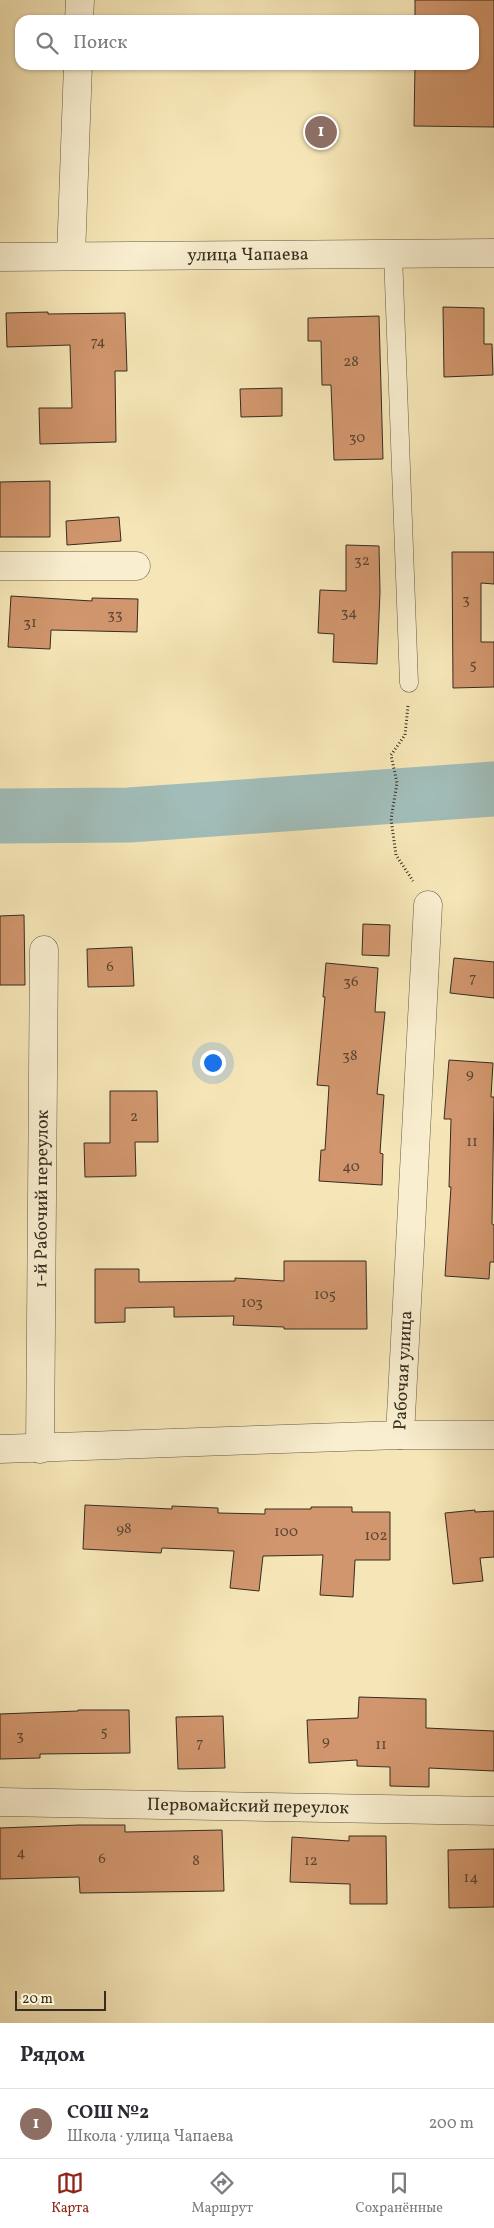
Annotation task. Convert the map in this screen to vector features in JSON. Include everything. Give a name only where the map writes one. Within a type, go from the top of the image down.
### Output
[{"type":"street","points":[[79,15],[80,0]]},
{"type":"street","points":[[70,256],[78,70]]},
{"type":"street","name":"улица Чапаева","points":[[0,258],[494,254]]},
{"type":"street","points":[[0,566],[136,566]]},
{"type":"street","name":"Рабочая улица","points":[[0,1449],[400,1436],[428,905]]},
{"type":"street","name":"1-й Рабочий переулок","points":[[40,1449],[44,950]]},
{"type":"street","points":[[400,1436],[494,1435]]},
{"type":"street","name":"Первомайский переулок","points":[[0,1802],[494,1811]]},
{"type":"lane","points":[[393,254],[409,683]]},
{"type":"path","points":[[409,683],[406,735],[391,756],[397,783],[391,819],[396,855],[428,905]]},
{"type":"building","points":[[415,0],[494,0],[494,127],[414,126],[415,70],[479,70],[479,15],[415,15]]},
{"type":"building","points":[[443,307],[484,308],[484,344],[492,344],[493,375],[444,377]]},
{"type":"building","points":[[48,312],[48,314],[125,313],[127,371],[115,371],[116,442],[40,444],[39,408],[72,408],[70,345],[7,347],[6,313]]},
{"type":"building","points":[[379,316],[383,459],[334,460],[331,385],[322,385],[321,341],[308,341],[308,318]]},
{"type":"building","points":[[282,388],[282,416],[241,417],[240,389]]},
{"type":"building","points":[[50,481],[50,537],[0,537],[0,482]]},
{"type":"building","points":[[119,517],[121,541],[67,545],[66,521]]},
{"type":"building","points":[[346,545],[379,546],[380,592],[377,664],[333,662],[334,634],[318,633],[320,590],[346,591]]},
{"type":"building","points":[[452,552],[494,552],[494,584],[481,583],[481,642],[494,642],[494,687],[453,688]]},
{"type":"building","points":[[11,596],[92,601],[92,598],[138,599],[137,632],[51,630],[50,649],[8,647]]},
{"type":"building","points":[[24,915],[25,985],[0,985],[0,916]]},
{"type":"building","points":[[363,924],[390,925],[389,956],[362,955]]},
{"type":"building","points":[[132,947],[134,986],[88,987],[87,949]]},
{"type":"building","points":[[454,958],[494,962],[494,998],[450,993]]},
{"type":"building","points":[[326,963],[378,968],[375,1012],[385,1012],[377,1094],[384,1095],[380,1153],[383,1154],[382,1185],[319,1181],[321,1150],[325,1150],[329,1086],[317,1085],[325,997],[323,997]]},
{"type":"building","points":[[449,1060],[493,1063],[491,1097],[494,1097],[492,1224],[494,1225],[494,1262],[490,1262],[489,1279],[445,1276],[451,1187],[449,1187],[451,1119],[444,1119]]},
{"type":"building","points":[[110,1091],[157,1091],[158,1142],[135,1142],[136,1176],[85,1177],[84,1143],[110,1143]]},
{"type":"building","points":[[284,1261],[366,1261],[367,1329],[284,1329],[284,1327],[233,1325],[234,1316],[174,1317],[174,1307],[125,1308],[125,1322],[95,1323],[95,1269],[139,1269],[139,1282],[235,1281],[235,1278],[284,1281]]},
{"type":"building","points":[[85,1505],[172,1509],[172,1506],[218,1508],[218,1513],[265,1514],[265,1509],[311,1509],[311,1507],[352,1507],[352,1512],[390,1512],[390,1560],[355,1560],[353,1597],[320,1595],[323,1555],[263,1556],[259,1591],[230,1588],[234,1551],[162,1548],[161,1553],[83,1549]]},
{"type":"building","points":[[475,1510],[475,1512],[494,1511],[494,1557],[480,1558],[483,1581],[453,1584],[445,1513]]},
{"type":"building","points":[[359,1697],[426,1699],[426,1728],[494,1731],[494,1771],[429,1768],[429,1787],[390,1786],[390,1767],[357,1766],[357,1760],[309,1763],[307,1720],[358,1718]]},
{"type":"building","points":[[78,1710],[129,1710],[130,1753],[40,1754],[40,1758],[0,1759],[0,1714]]},
{"type":"building","points":[[223,1716],[225,1768],[178,1769],[176,1717]]},
{"type":"building","points":[[125,1825],[125,1832],[222,1830],[224,1891],[80,1893],[79,1877],[0,1879],[0,1828]]},
{"type":"building","points":[[349,1836],[386,1836],[387,1904],[350,1904],[350,1884],[290,1882],[292,1837],[349,1841]]},
{"type":"building","points":[[494,1849],[494,1907],[449,1908],[448,1850]]},
{"type":"waterway","points":[[0,816],[129,815],[494,789]]},
{"type":"place","name":"СОШ №2","points":[[321,132]]}]
